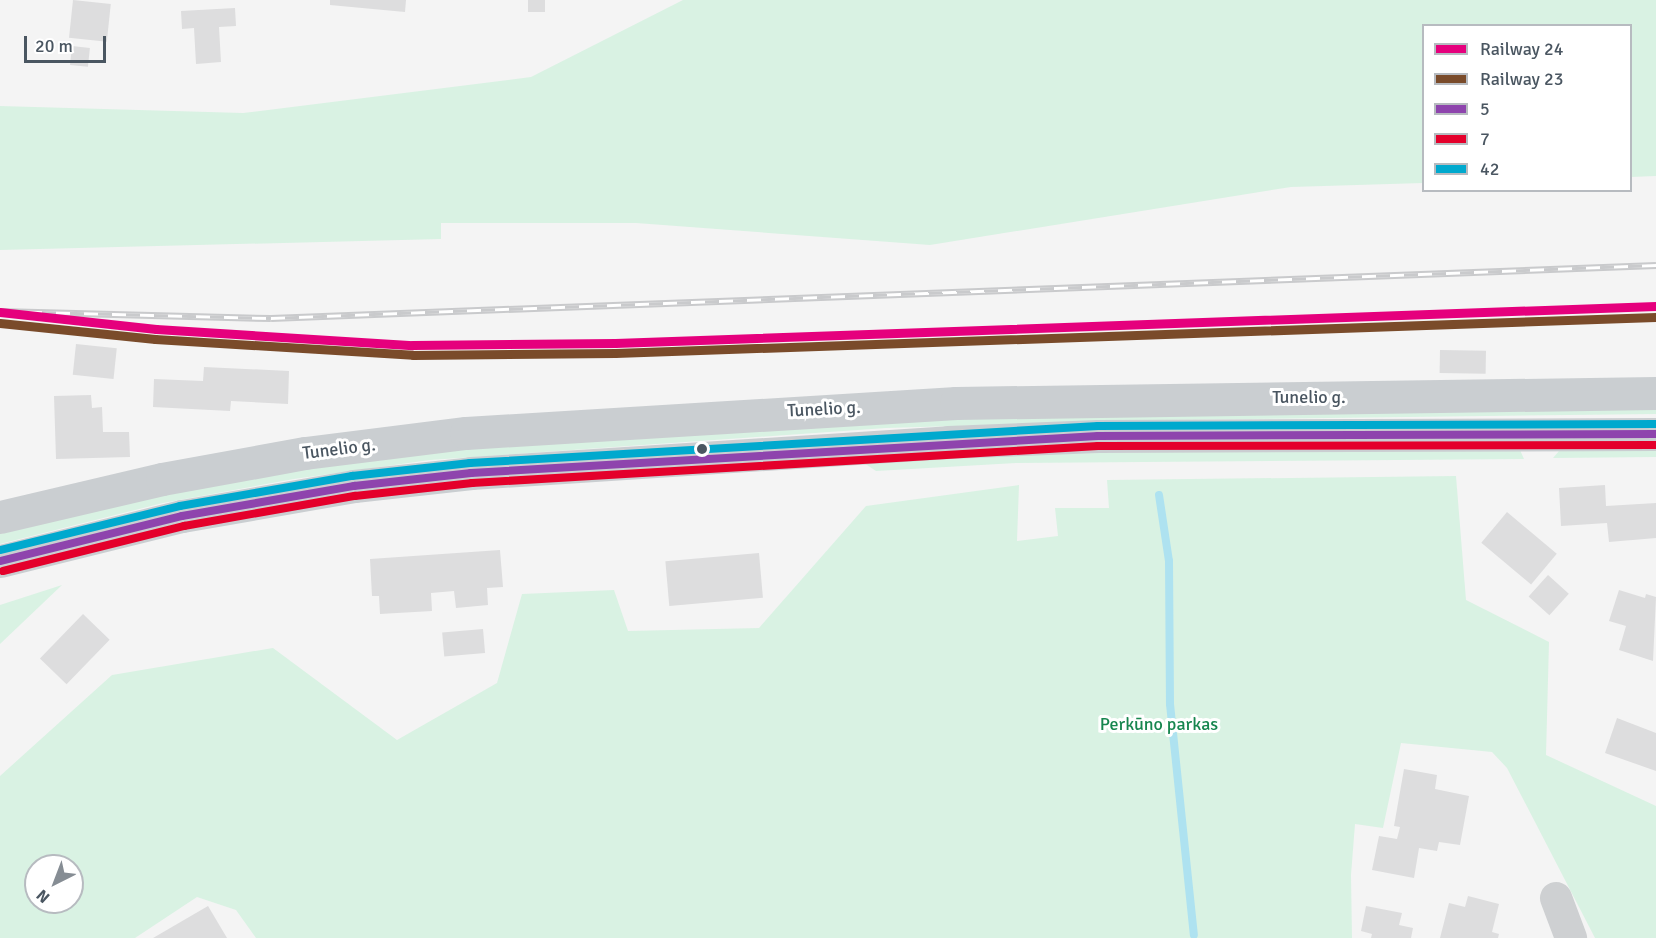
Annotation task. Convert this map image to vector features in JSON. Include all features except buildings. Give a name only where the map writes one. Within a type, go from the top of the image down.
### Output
[{"type":"main road","name":"Tunelio g.","points":[[0,517],[162,479],[305,453],[466,433],[956,403],[1656,393]]},
{"type":"main road","points":[[0,561],[182,516],[354,486],[471,473],[948,442],[1098,436],[1656,434]]},
{"type":"street","points":[[1556,898],[1570,938]]},
{"type":"green space","points":[[683,0],[1656,0],[1656,176],[1632,177],[1632,24],[1422,24],[1422,183],[1291,187],[930,245],[636,223],[441,223],[441,239],[0,250],[0,106],[243,113],[531,77]]},
{"type":"green space","points":[[1656,408],[1656,414],[1165,420],[886,428],[430,460],[294,479],[163,503],[0,544],[0,534],[161,495],[292,469],[429,451],[1037,413]]},
{"type":"green space","points":[[1656,449],[1656,457],[1553,458],[1559,451]]},
{"type":"green space","points":[[1520,450],[1524,459],[1016,463],[876,471],[864,463],[994,455]]},
{"type":"green space","name":"Perkūno parkas","points":[[1456,476],[1466,600],[1549,642],[1546,755],[1656,806],[1656,938],[1595,938],[1507,768],[1492,752],[1401,743],[1383,828],[1355,824],[1351,875],[1352,938],[256,938],[236,910],[197,897],[135,938],[0,938],[0,776],[112,675],[273,648],[397,740],[497,683],[522,594],[614,590],[628,631],[759,628],[866,506],[1019,485],[1017,541],[1058,536],[1055,508],[1109,508],[1107,480]]},
{"type":"green space","points":[[62,585],[0,644],[0,605]]},
{"type":"waterway","points":[[1159,495],[1169,561],[1170,704],[1194,935]]},
{"type":"railway","points":[[0,311],[271,318],[1656,265]]},
{"type":"rail line","name":"24","points":[[0,312],[156,329],[413,345],[615,343],[1656,306]]},
{"type":"rail line","name":"23","points":[[0,323],[155,339],[413,355],[615,353],[1656,317]]},
{"type":"transit line","name":"42","points":[[0,550],[180,506],[352,476],[470,463],[1098,426],[1656,424]]},
{"type":"transit line","name":"5","points":[[0,561],[182,516],[354,486],[471,473],[1098,436],[1656,434]]},
{"type":"transit line","name":"7","points":[[3,571],[184,526],[355,496],[472,483],[1098,446],[1656,445]]}]
